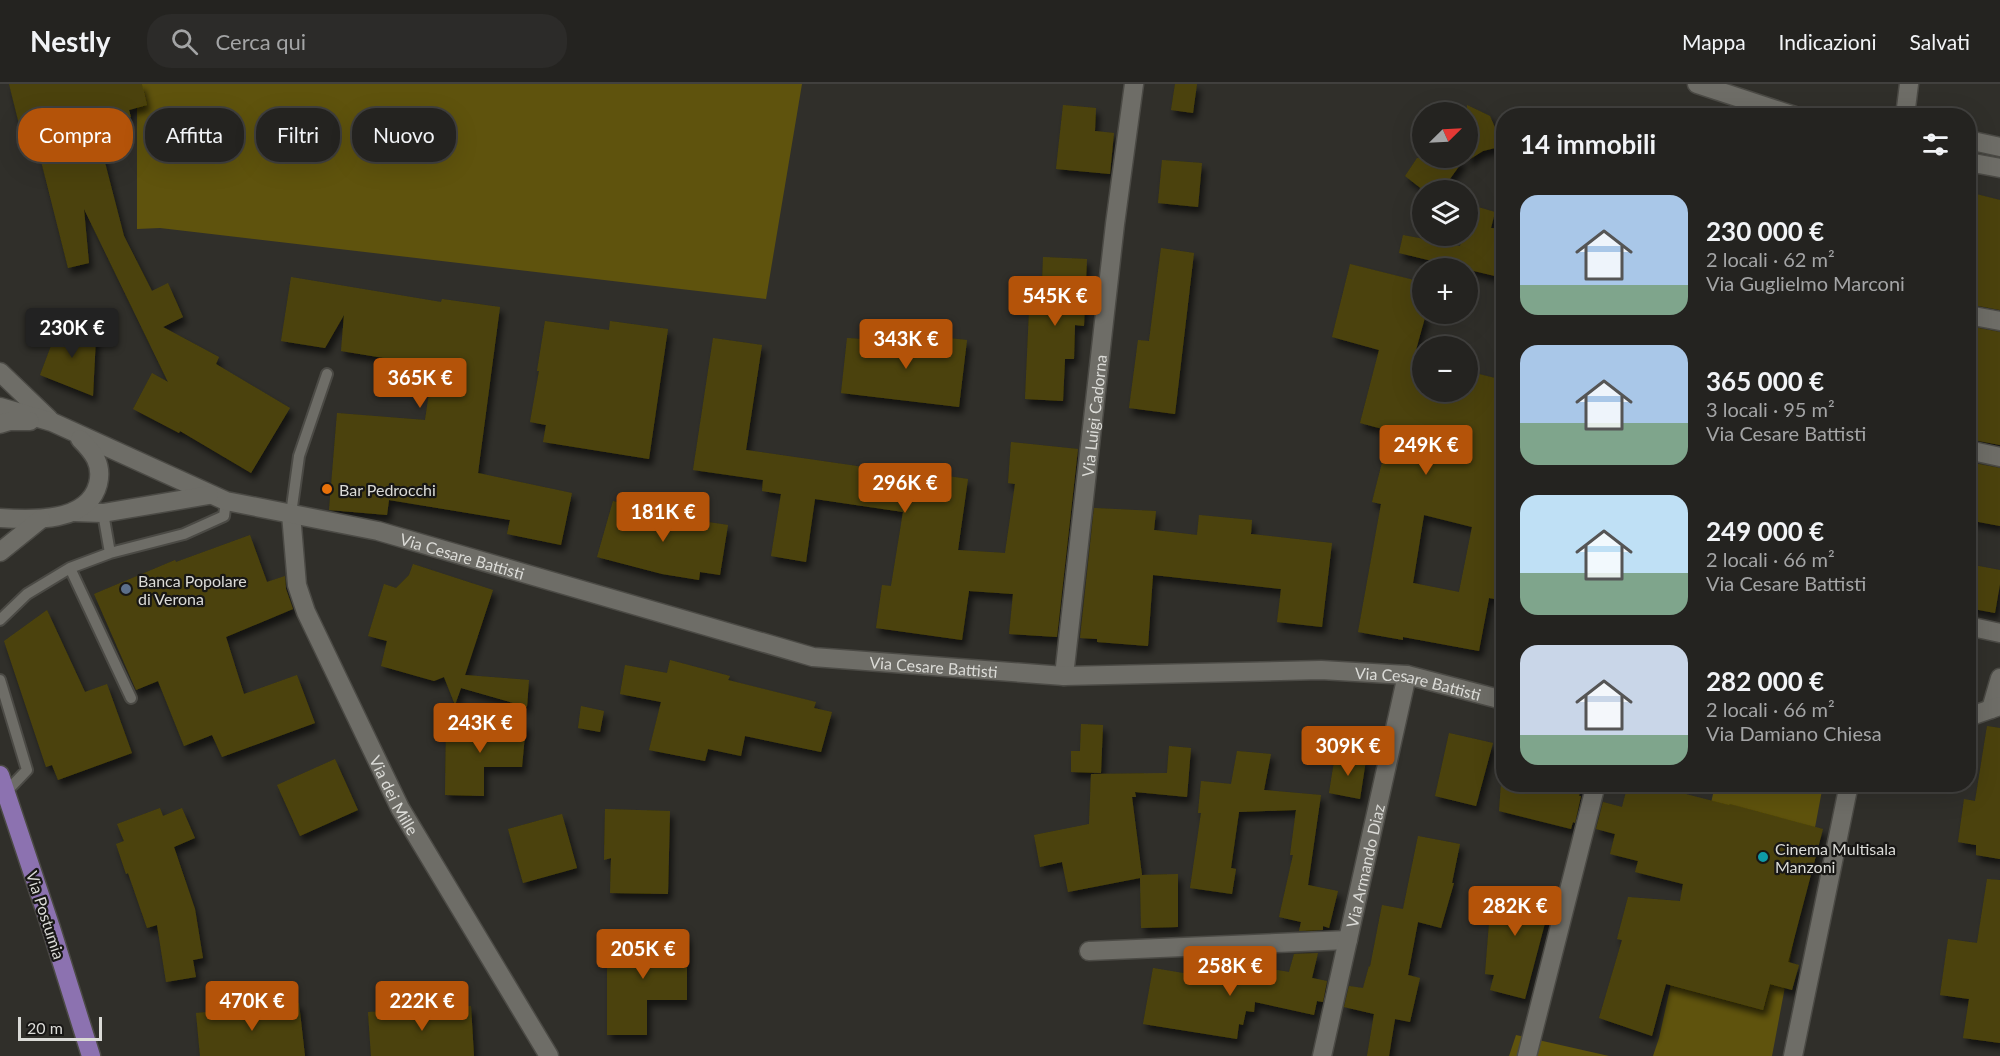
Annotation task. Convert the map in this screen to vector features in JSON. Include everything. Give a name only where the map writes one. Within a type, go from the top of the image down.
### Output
[{"type":"main road","name":"Via Postumia","points":[[3,784],[91,1056]]},
{"type":"street","name":"Via Luigi Cadorna","points":[[1064,676],[1115,224],[1134,84]]},
{"type":"street","points":[[1697,84],[1770,108]]},
{"type":"street","points":[[1906,108],[1909,84]]},
{"type":"street","points":[[1976,142],[2000,147]]},
{"type":"street","points":[[1976,164],[2000,168]]},
{"type":"street","points":[[1976,316],[2000,321]]},
{"type":"street","points":[[0,372],[52,422]]},
{"type":"street","points":[[0,407],[52,422],[217,498]]},
{"type":"street","points":[[0,424],[23,420],[52,422]]},
{"type":"street","points":[[0,518],[42,519],[71,512],[86,504],[96,493],[99,465],[93,454],[72,431]]},
{"type":"street","points":[[1976,452],[2000,457]]},
{"type":"street","name":"Via Cesare Battisti","points":[[217,498],[378,531],[813,657],[1064,676],[1322,669],[1407,675],[1496,698]]},
{"type":"street","points":[[71,512],[103,513],[217,498]]},
{"type":"street","name":"Via dei Mille","points":[[291,514],[297,585],[306,612],[400,808],[549,1056]]},
{"type":"street","points":[[0,552],[42,519]]},
{"type":"street","points":[[1976,628],[2000,633]]},
{"type":"street","name":"Via Armando Diaz","points":[[1322,1056],[1407,675]]},
{"type":"street","points":[[1976,714],[1996,707],[2000,678]]},
{"type":"street","points":[[1527,1056],[1594,792]]},
{"type":"street","points":[[1793,1056],[1847,792]]},
{"type":"street","points":[[1089,951],[1348,940]]},
{"type":"lane","points":[[291,514],[299,456],[327,374]]},
{"type":"lane","points":[[0,620],[27,594],[70,567],[110,553],[184,534],[224,516],[217,498]]},
{"type":"lane","points":[[103,513],[110,553]]},
{"type":"lane","points":[[70,567],[131,698]]},
{"type":"lane","points":[[0,680],[27,770],[3,784]]},
{"type":"shaded area","points":[[137,84],[802,84],[766,299],[160,228],[137,229]]},
{"type":"shaded area","points":[[1713,792],[1822,792],[1772,1056],[1653,1056],[1659,1038]]},
{"type":"shaded area","points":[[1516,1035],[1609,1056],[1509,1056]]},
{"type":"building","points":[[9,84],[142,84],[147,105],[133,109],[18,108],[18,120]]},
{"type":"building","points":[[1175,84],[1197,84],[1193,113],[1171,110]]},
{"type":"building","points":[[1063,105],[1096,108],[1095,131],[1114,133],[1110,174],[1056,169]]},
{"type":"building","points":[[1478,110],[1490,116],[1496,130],[1496,148],[1478,154]]},
{"type":"building","points":[[1162,160],[1202,163],[1198,207],[1158,203]]},
{"type":"building","points":[[41,162],[105,162],[124,236],[152,291],[168,283],[183,317],[163,327],[219,357],[216,364],[290,408],[251,473],[180,431],[179,433],[133,409],[152,373],[168,382],[84,209],[89,263],[68,268]]},
{"type":"building","points":[[1412,166],[1412,168],[1458,168],[1449,180],[1412,181],[1405,176]]},
{"type":"building","points":[[1976,194],[2000,200],[2000,310],[1976,306]]},
{"type":"building","points":[[1478,207],[1495,212],[1491,228],[1496,228],[1496,276],[1478,272],[1478,258],[1420,258],[1399,253],[1403,235],[1412,237],[1412,246],[1478,246]]},
{"type":"building","points":[[1161,248],[1194,253],[1175,414],[1129,408],[1138,340],[1149,341]]},
{"type":"building","points":[[1043,257],[1087,259],[1084,326],[1075,325],[1074,359],[1065,359],[1063,401],[1025,399],[1029,311],[1041,312]]},
{"type":"building","points":[[1350,264],[1412,280],[1412,324],[1423,324],[1420,336],[1412,336],[1412,402],[1478,402],[1478,374],[1496,378],[1496,594],[1495,599],[1489,598],[1479,651],[1403,637],[1403,640],[1358,632],[1381,504],[1372,502],[1390,431],[1360,423],[1379,350],[1332,337]],"holes":[[[1424,515],[1472,527],[1459,592],[1413,583]]]},
{"type":"building","points":[[291,277],[441,302],[442,299],[500,307],[478,473],[572,493],[561,545],[507,534],[510,520],[389,500],[387,515],[329,510],[337,413],[425,420],[433,366],[341,351],[344,315],[325,348],[281,341]]},
{"type":"building","points":[[545,321],[609,330],[610,321],[668,329],[649,459],[543,442],[546,425],[530,422]]},
{"type":"building","points":[[60,322],[96,337],[93,396],[40,375]]},
{"type":"building","points":[[1976,328],[2000,332],[2000,445],[1976,440]]},
{"type":"building","points":[[920,335],[967,340],[959,407],[841,393],[847,338],[920,342]]},
{"type":"building","points":[[713,338],[762,345],[746,450],[912,474],[913,471],[968,479],[958,550],[1005,553],[1015,484],[1008,483],[1011,442],[1078,449],[1057,637],[1009,634],[1013,594],[969,591],[962,640],[876,628],[882,585],[891,586],[903,512],[815,499],[806,562],[771,556],[781,494],[762,491],[763,480],[693,470]]},
{"type":"building","points":[[1976,464],[2000,468],[2000,526],[1976,522]]},
{"type":"building","points":[[613,501],[687,522],[688,519],[728,525],[720,575],[700,572],[699,580],[662,574],[597,557]]},
{"type":"building","points":[[1094,508],[1156,511],[1154,530],[1197,535],[1199,515],[1252,520],[1251,534],[1332,543],[1322,627],[1277,622],[1281,589],[1153,575],[1148,646],[1097,642],[1097,639],[1080,638]]},
{"type":"building","points":[[250,535],[267,582],[285,576],[286,589],[293,609],[226,637],[244,694],[297,675],[315,723],[222,757],[212,735],[184,746],[158,681],[136,690],[94,594],[175,560],[176,562]]},
{"type":"building","points":[[413,564],[493,590],[465,675],[529,680],[527,707],[461,688],[455,705],[444,677],[434,681],[381,666],[387,641],[368,636],[384,584],[396,588],[409,575]]},
{"type":"building","points":[[1976,566],[2000,570],[1995,613],[1976,609]]},
{"type":"building","points":[[47,610],[85,692],[107,684],[132,753],[58,780],[52,765],[46,767],[4,641]]},
{"type":"building","points":[[670,660],[730,676],[728,680],[816,702],[814,708],[832,712],[821,752],[745,736],[741,756],[708,749],[705,761],[649,750],[661,702],[620,694],[625,665],[667,673]]},
{"type":"building","points":[[581,706],[604,711],[600,732],[578,728]]},
{"type":"building","points":[[446,723],[526,724],[522,767],[484,767],[484,796],[445,795]]},
{"type":"building","points":[[1081,724],[1103,725],[1101,773],[1071,772],[1071,751],[1080,751]]},
{"type":"building","points":[[1987,726],[2000,728],[2000,859],[1976,855],[1976,845],[1958,842],[1964,799],[1975,801]]},
{"type":"building","points":[[1449,733],[1493,743],[1476,806],[1435,796]]},
{"type":"building","points":[[1169,746],[1191,748],[1187,797],[1135,792],[1136,797],[1132,797],[1142,875],[1178,874],[1178,927],[1141,928],[1140,878],[1068,892],[1062,862],[1040,867],[1034,835],[1089,824],[1091,774],[1167,773]]},
{"type":"building","points":[[1237,751],[1271,754],[1264,790],[1321,795],[1308,885],[1338,891],[1329,928],[1323,926],[1323,930],[1299,931],[1301,922],[1279,917],[1293,855],[1290,855],[1296,810],[1239,812],[1231,868],[1236,869],[1232,894],[1190,888],[1201,813],[1198,813],[1201,781],[1231,784]]},
{"type":"building","points":[[1335,755],[1366,760],[1360,799],[1329,793]]},
{"type":"building","points":[[335,759],[358,810],[300,836],[277,785]]},
{"type":"building","points":[[1500,792],[1580,792],[1579,796],[1581,796],[1575,823],[1573,822],[1571,829],[1499,811]]},
{"type":"building","points":[[1626,792],[1678,792],[1823,829],[1788,962],[1799,965],[1792,990],[1770,984],[1763,1010],[1666,984],[1652,1036],[1599,1018],[1622,940],[1617,939],[1628,897],[1680,901],[1683,884],[1635,872],[1638,861],[1610,854],[1615,834],[1596,829],[1603,802],[1622,807]]},
{"type":"building","points":[[160,808],[163,816],[182,808],[195,838],[174,847],[195,909],[203,958],[193,960],[196,977],[166,982],[157,925],[147,928],[116,844],[124,841],[117,824]]},
{"type":"building","points":[[605,809],[670,811],[668,894],[610,893],[611,858],[604,860]]},
{"type":"building","points":[[562,814],[577,868],[523,883],[508,829]]},
{"type":"building","points":[[1418,836],[1460,844],[1452,883],[1454,883],[1441,928],[1418,922],[1408,975],[1420,978],[1410,1022],[1395,1019],[1389,1056],[1367,1056],[1374,1014],[1344,1007],[1349,986],[1363,988],[1370,967],[1382,905],[1403,909]]},
{"type":"building","points":[[1987,879],[2000,880],[2000,1043],[1963,1038],[1969,999],[1940,995],[1948,939],[1977,943]]},
{"type":"building","points":[[1492,886],[1552,891],[1549,923],[1545,923],[1525,999],[1490,990],[1494,975],[1485,974]]},
{"type":"building","points":[[643,936],[687,936],[687,1000],[647,1000],[647,1035],[607,1035],[607,940],[643,940]]},
{"type":"building","points":[[1318,953],[1312,978],[1327,981],[1323,1002],[1317,1001],[1314,1015],[1255,1002],[1254,1012],[1246,1011],[1243,1025],[1239,1024],[1237,1039],[1143,1024],[1153,968],[1237,982],[1240,964],[1289,972],[1294,954]]},
{"type":"building","points":[[299,1003],[305,1056],[200,1056],[196,1013]]},
{"type":"building","points":[[471,1006],[474,1056],[371,1056],[368,1012]]},
{"type":"place","name":"Bar Pedrocchi","points":[[327,489]]},
{"type":"place","name":"Banca Popolare di Verona","points":[[126,589]]},
{"type":"place","name":"Cinema Multisala Manzoni","points":[[1763,857]]}]
